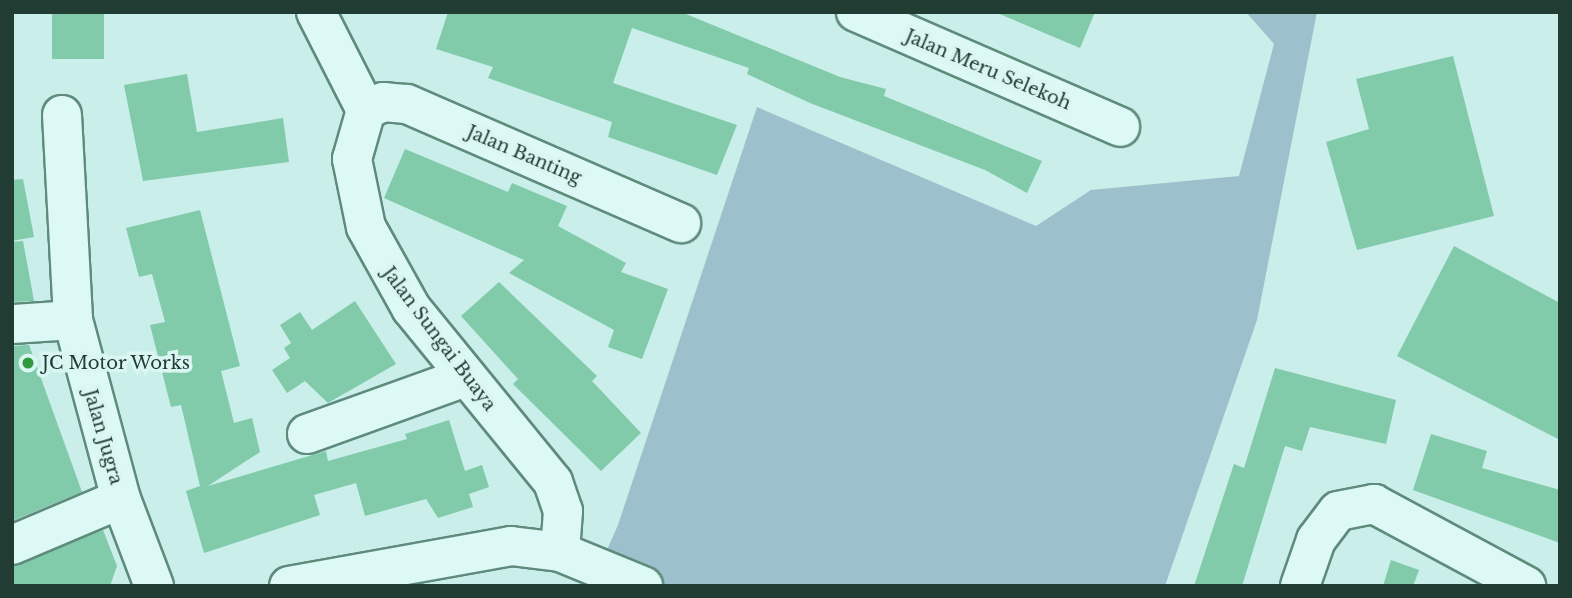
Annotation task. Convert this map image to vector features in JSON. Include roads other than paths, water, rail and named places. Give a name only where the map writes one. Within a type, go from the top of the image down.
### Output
[{"type":"street","points":[[316,12],[366,110]]},
{"type":"street","name":"Jalan Meru Selekoh","points":[[856,12],[1120,127]]},
{"type":"street","name":"Jalan Banting","points":[[366,110],[383,102],[407,104],[681,223]]},
{"type":"street","name":"Jalan Sungai Buaya","points":[[366,110],[352,159],[366,227],[384,269],[465,377],[553,482],[563,511],[560,552]]},
{"type":"street","name":"Jalan Jugra","points":[[62,115],[74,320],[121,499],[153,586]]},
{"type":"street","points":[[12,324],[74,320]]},
{"type":"street","points":[[307,434],[465,377]]},
{"type":"street","points":[[12,545],[121,499]]},
{"type":"street","points":[[1300,586],[1317,540],[1338,511],[1374,504],[1526,586]]},
{"type":"street","points":[[289,586],[467,551],[511,546],[560,552],[643,586]]},
{"type":"place","name":"JC Motor Works","points":[[28,363]]}]
